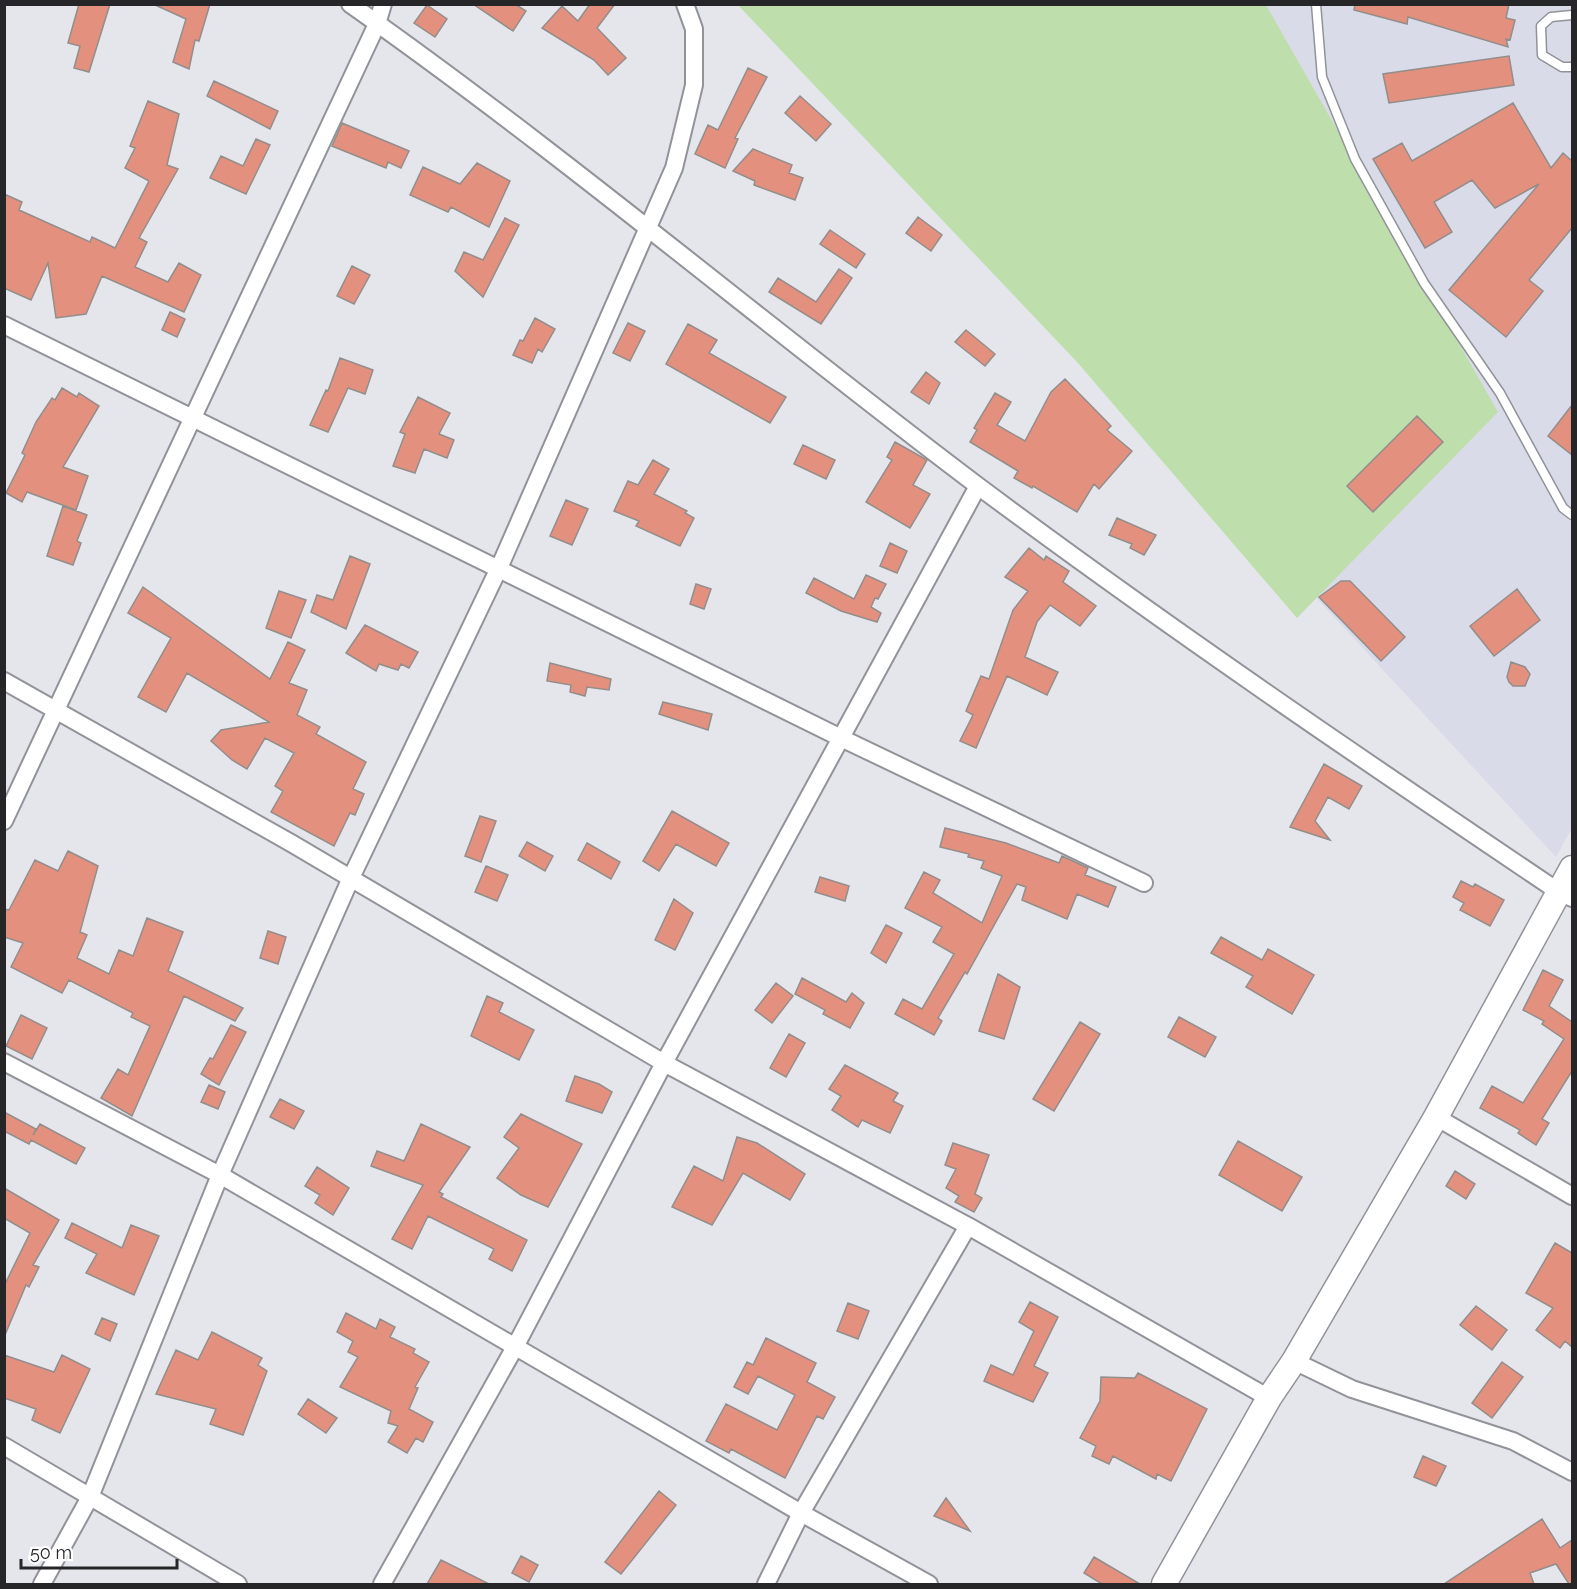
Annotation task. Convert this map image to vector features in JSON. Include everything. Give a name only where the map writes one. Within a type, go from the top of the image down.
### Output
[{"type":"main road","points":[[1164,1584],[1269,1398],[1294,1360],[1566,895],[1572,868]]},
{"type":"street","points":[[350,4],[646,227],[978,486],[1316,729],[1566,895]]},
{"type":"street","points":[[4,821],[54,710],[194,419],[377,24],[383,4]]},
{"type":"street","points":[[42,1584],[90,1497],[220,1175],[350,880],[499,568],[646,227],[674,168],[694,85],[694,29],[685,4]]},
{"type":"street","points":[[4,325],[841,738],[1143,883]]},
{"type":"street","points":[[382,1584],[515,1347],[664,1064],[978,486]]},
{"type":"street","points":[[4,681],[291,843],[664,1064],[968,1226],[1269,1398]]},
{"type":"street","points":[[4,1062],[220,1175],[801,1513],[929,1584]]},
{"type":"street","points":[[1436,1117],[1572,1196]]},
{"type":"street","points":[[766,1584],[801,1513],[968,1226]]},
{"type":"street","points":[[1294,1360],[1352,1389],[1513,1441],[1572,1472]]},
{"type":"street","points":[[4,1446],[238,1584]]},
{"type":"lane","points":[[1316,4],[1322,77],[1355,159],[1424,283],[1500,393],[1563,508],[1572,515]]},
{"type":"lane","points":[[1572,15],[1551,17],[1541,26],[1540,39],[1542,55],[1562,67],[1572,68]]},
{"type":"shaded area","points":[[768,5],[1572,5],[1572,828],[1556,857]]},
{"type":"green space","points":[[738,5],[1266,5],[1498,412],[1297,618],[1077,362]]},
{"type":"building","points":[[79,4],[110,4],[89,72],[74,68],[80,46],[68,43]]},
{"type":"building","points":[[153,4],[210,4],[199,41],[195,40],[189,69],[173,62],[186,19]]},
{"type":"building","points":[[473,4],[515,4],[526,11],[513,31]]},
{"type":"building","points":[[590,4],[615,4],[597,28],[626,58],[608,75],[594,60],[542,28],[562,6],[578,21]]},
{"type":"building","points":[[1355,4],[1509,4],[1506,18],[1515,20],[1510,40],[1506,39],[1508,47],[1408,17],[1407,24],[1354,10]]},
{"type":"building","points":[[427,5],[447,19],[435,37],[414,23]]},
{"type":"building","points":[[1509,56],[1514,85],[1389,103],[1383,74]]},
{"type":"building","points":[[748,68],[767,77],[735,138],[738,139],[725,168],[695,154],[708,125],[718,130]]},
{"type":"building","points":[[214,81],[278,111],[270,129],[207,96]]},
{"type":"building","points":[[800,96],[831,124],[816,141],[785,113]]},
{"type":"building","points":[[148,101],[179,114],[167,165],[178,169],[139,238],[147,242],[135,267],[168,282],[179,263],[201,275],[184,312],[102,276],[86,314],[56,318],[48,263],[31,300],[4,288],[4,194],[22,202],[19,210],[90,242],[92,237],[115,248],[149,181],[125,168],[135,148],[130,146]]},
{"type":"building","points":[[1513,103],[1551,168],[1563,153],[1572,161],[1572,228],[1529,280],[1543,291],[1506,337],[1449,290],[1539,184],[1495,208],[1472,180],[1434,202],[1452,232],[1425,248],[1373,159],[1402,143],[1412,161]]},
{"type":"building","points":[[342,123],[409,151],[401,168],[388,162],[386,168],[332,146]]},
{"type":"building","points":[[256,139],[270,145],[246,194],[210,178],[221,156],[243,166]]},
{"type":"building","points":[[753,149],[792,165],[789,173],[803,178],[795,200],[754,185],[755,181],[733,171]]},
{"type":"building","points":[[477,163],[510,181],[489,227],[451,207],[448,212],[410,195],[423,167],[460,184]]},
{"type":"building","points":[[918,217],[942,235],[931,251],[906,233]]},
{"type":"building","points":[[505,218],[519,225],[483,297],[455,271],[464,252],[483,260]]},
{"type":"building","points":[[830,230],[865,254],[856,268],[820,244]]},
{"type":"building","points":[[352,266],[370,275],[354,304],[337,296]]},
{"type":"building","points":[[839,269],[852,278],[821,324],[769,292],[778,278],[816,302]]},
{"type":"building","points":[[170,312],[185,319],[177,337],[162,330]]},
{"type":"building","points":[[535,318],[555,329],[542,352],[538,349],[532,363],[513,355]]},
{"type":"building","points":[[628,323],[645,331],[630,361],[613,353]]},
{"type":"building","points":[[688,324],[717,340],[709,353],[786,397],[770,423],[666,364]]},
{"type":"building","points":[[966,330],[995,354],[985,366],[955,342]]},
{"type":"building","points":[[340,358],[373,370],[365,394],[348,388],[328,432],[310,425],[326,390],[328,391]]},
{"type":"building","points":[[926,372],[940,383],[929,404],[911,392]]},
{"type":"building","points":[[1065,379],[1111,426],[1107,430],[1132,451],[1099,489],[1094,484],[1077,512],[1033,486],[1032,488],[1014,478],[1018,471],[970,442],[977,430],[974,428],[995,393],[1011,402],[997,425],[1025,441],[1051,392]]},
{"type":"building","points":[[62,388],[77,397],[79,393],[99,406],[63,467],[88,476],[76,510],[27,492],[22,502],[6,493],[25,455],[22,453],[36,422],[52,398],[55,400]]},
{"type":"building","points":[[418,397],[450,413],[439,434],[454,440],[447,458],[424,449],[415,473],[393,466],[405,434],[400,432]]},
{"type":"building","points":[[1572,405],[1572,455],[1548,436]]},
{"type":"building","points":[[1417,416],[1443,442],[1373,512],[1347,486]]},
{"type":"building","points":[[895,442],[927,460],[913,485],[930,494],[910,528],[866,502],[892,460],[887,457]]},
{"type":"building","points":[[803,445],[835,460],[826,479],[794,464]]},
{"type":"building","points":[[653,460],[669,469],[654,494],[687,511],[685,513],[694,518],[680,546],[636,526],[639,521],[614,511],[628,481],[638,485]]},
{"type":"building","points":[[566,500],[588,509],[572,545],[550,536]]},
{"type":"building","points":[[63,506],[87,515],[77,541],[81,543],[73,565],[47,556]]},
{"type":"building","points":[[1117,518],[1156,535],[1144,555],[1130,548],[1132,544],[1109,535]]},
{"type":"building","points":[[890,543],[907,551],[897,573],[880,566]]},
{"type":"building","points":[[1029,548],[1044,560],[1046,556],[1069,571],[1063,582],[1096,606],[1080,626],[1050,605],[1037,622],[1025,657],[1058,672],[1047,695],[1007,676],[976,748],[960,741],[973,715],[966,711],[981,676],[989,679],[1013,610],[1028,591],[1005,577]]},
{"type":"building","points":[[350,556],[370,564],[346,629],[311,612],[317,595],[333,600]]},
{"type":"building","points":[[866,575],[886,584],[871,607],[881,613],[877,622],[841,611],[806,593],[814,578],[854,599]]},
{"type":"building","points":[[1341,581],[1350,581],[1405,637],[1381,661],[1319,597]]},
{"type":"building","points":[[696,584],[711,589],[704,609],[690,604]]},
{"type":"building","points":[[143,587],[270,679],[288,642],[305,650],[289,683],[307,690],[297,715],[320,727],[316,734],[366,762],[353,789],[364,794],[355,815],[350,813],[334,846],[271,812],[283,791],[275,786],[294,753],[265,738],[247,769],[232,760],[211,741],[221,730],[269,722],[187,673],[166,712],[138,697],[171,638],[128,613]]},
{"type":"building","points":[[1517,589],[1540,620],[1494,656],[1470,626]]},
{"type":"building","points":[[279,591],[306,600],[291,638],[266,628]]},
{"type":"building","points":[[365,625],[418,652],[409,668],[401,664],[398,670],[379,664],[376,671],[346,653]]},
{"type":"building","points":[[1511,662],[1525,667],[1530,674],[1525,686],[1513,686],[1509,682],[1507,677]]},
{"type":"building","points":[[550,663],[611,679],[609,690],[587,687],[585,696],[570,692],[571,685],[547,681]]},
{"type":"building","points":[[663,702],[712,714],[708,730],[659,714]]},
{"type":"building","points":[[1324,764],[1362,786],[1349,809],[1328,797],[1315,821],[1330,840],[1290,827]]},
{"type":"building","points":[[672,811],[729,843],[716,866],[676,844],[659,871],[643,861]]},
{"type":"building","points":[[480,816],[496,821],[481,862],[465,856]]},
{"type":"building","points":[[945,828],[1006,843],[1059,863],[1062,856],[1088,868],[1085,875],[1116,887],[1108,907],[1077,894],[1067,919],[1022,900],[1026,887],[1017,884],[967,974],[965,972],[938,1018],[942,1021],[934,1035],[895,1014],[903,999],[922,1009],[954,954],[933,942],[942,927],[905,908],[924,872],[940,880],[933,893],[982,923],[1002,876],[981,868],[984,861],[968,857],[969,854],[940,847]]},
{"type":"building","points":[[527,842],[553,856],[545,871],[519,856]]},
{"type":"building","points":[[587,843],[620,862],[611,879],[578,860]]},
{"type":"building","points":[[68,851],[98,866],[80,932],[87,935],[77,958],[109,974],[119,950],[133,956],[147,918],[183,932],[168,971],[243,1008],[235,1021],[184,996],[132,1116],[101,1098],[118,1069],[128,1075],[150,1026],[131,1017],[133,1013],[69,980],[62,993],[11,967],[23,943],[4,937],[4,909],[9,910],[35,860],[58,871]]},
{"type":"building","points":[[486,866],[508,875],[497,901],[475,892]]},
{"type":"building","points":[[820,877],[849,886],[845,901],[815,892]]},
{"type":"building","points":[[1461,881],[1473,887],[1475,884],[1504,900],[1490,926],[1460,910],[1464,903],[1453,897]]},
{"type":"building","points":[[674,899],[693,913],[675,950],[655,940]]},
{"type":"building","points":[[886,925],[902,933],[886,963],[871,953]]},
{"type":"building","points":[[268,931],[286,937],[278,964],[260,958]]},
{"type":"building","points":[[1221,937],[1262,960],[1268,949],[1314,975],[1292,1014],[1246,987],[1253,976],[1211,953]]},
{"type":"building","points":[[1543,970],[1563,980],[1549,1006],[1572,1022],[1572,1071],[1542,1119],[1549,1123],[1536,1145],[1518,1133],[1520,1130],[1480,1108],[1492,1086],[1523,1103],[1564,1039],[1542,1024],[1544,1021],[1523,1010]]},
{"type":"building","points":[[998,974],[1020,987],[1004,1039],[979,1031]]},
{"type":"building","points":[[802,978],[846,1002],[852,993],[864,1003],[850,1028],[823,1014],[825,1010],[795,994]]},
{"type":"building","points":[[776,983],[793,996],[772,1023],[755,1010]]},
{"type":"building","points":[[487,996],[503,1003],[499,1012],[534,1030],[519,1060],[471,1036]]},
{"type":"building","points":[[21,1015],[47,1028],[32,1059],[6,1046]]},
{"type":"building","points":[[1179,1017],[1216,1037],[1205,1057],[1168,1037]]},
{"type":"building","points":[[1080,1022],[1100,1034],[1054,1111],[1033,1099]]},
{"type":"building","points":[[231,1025],[246,1032],[219,1085],[201,1074],[210,1058],[213,1059]]},
{"type":"building","points":[[789,1034],[805,1043],[786,1077],[770,1068]]},
{"type":"building","points":[[845,1065],[898,1093],[893,1101],[903,1106],[890,1133],[862,1120],[858,1127],[832,1110],[841,1096],[829,1089]]},
{"type":"building","points":[[575,1076],[599,1084],[612,1092],[602,1113],[566,1101]]},
{"type":"building","points":[[209,1085],[225,1092],[218,1109],[201,1102]]},
{"type":"building","points":[[280,1099],[304,1111],[294,1129],[270,1117]]},
{"type":"building","points":[[4,1112],[36,1129],[33,1135],[40,1124],[85,1148],[76,1164],[31,1140],[29,1144],[4,1131]]},
{"type":"building","points":[[521,1114],[582,1144],[548,1207],[521,1195],[497,1178],[519,1148],[504,1137]]},
{"type":"building","points":[[421,1124],[470,1147],[439,1192],[443,1194],[441,1197],[527,1240],[512,1271],[489,1259],[494,1249],[428,1216],[412,1249],[392,1239],[423,1185],[371,1166],[377,1151],[404,1161]]},
{"type":"building","points":[[737,1137],[757,1143],[805,1174],[790,1200],[743,1173],[712,1225],[672,1207],[694,1166],[723,1181]]},
{"type":"building","points":[[1238,1141],[1302,1177],[1282,1211],[1219,1175]]},
{"type":"building","points":[[953,1143],[989,1155],[975,1194],[982,1198],[974,1212],[955,1202],[959,1196],[946,1188],[956,1169],[945,1165]]},
{"type":"building","points":[[317,1167],[349,1188],[333,1215],[315,1203],[320,1195],[305,1186]]},
{"type":"building","points":[[1455,1171],[1475,1184],[1466,1199],[1446,1186]]},
{"type":"building","points":[[4,1188],[59,1220],[33,1265],[39,1267],[29,1287],[26,1285],[5,1335],[4,1286],[30,1233],[4,1218]]},
{"type":"building","points":[[72,1223],[122,1248],[131,1225],[159,1236],[134,1295],[86,1273],[97,1254],[65,1238]]},
{"type":"building","points":[[1555,1243],[1572,1253],[1572,1347],[1565,1341],[1560,1348],[1536,1330],[1553,1308],[1526,1293]]},
{"type":"building","points":[[1030,1302],[1058,1317],[1034,1366],[1048,1373],[1033,1402],[984,1381],[991,1365],[1013,1375],[1034,1331],[1019,1322]]},
{"type":"building","points":[[848,1303],[869,1311],[858,1339],[837,1331]]},
{"type":"building","points":[[1476,1306],[1507,1330],[1492,1350],[1460,1325]]},
{"type":"building","points":[[346,1313],[376,1329],[380,1319],[395,1327],[390,1337],[415,1349],[413,1353],[429,1362],[415,1387],[418,1388],[409,1409],[433,1422],[423,1442],[416,1438],[407,1453],[388,1442],[398,1426],[388,1423],[391,1411],[340,1387],[358,1357],[348,1352],[353,1341],[337,1332]]},
{"type":"building","points":[[102,1318],[117,1324],[110,1341],[95,1334]]},
{"type":"building","points":[[212,1332],[262,1358],[258,1365],[267,1371],[243,1435],[210,1424],[216,1409],[156,1394],[176,1350],[198,1360]]},
{"type":"building","points":[[766,1338],[816,1363],[807,1382],[835,1397],[823,1419],[817,1416],[785,1478],[731,1449],[729,1453],[706,1441],[726,1404],[777,1430],[795,1395],[758,1376],[748,1394],[734,1387],[747,1362],[753,1365]]},
{"type":"building","points":[[4,1355],[54,1372],[62,1355],[90,1369],[60,1433],[32,1420],[36,1409],[4,1398]]},
{"type":"building","points":[[1502,1362],[1523,1377],[1492,1418],[1472,1403]]},
{"type":"building","points":[[1138,1373],[1207,1409],[1171,1481],[1157,1474],[1156,1479],[1113,1456],[1109,1464],[1092,1456],[1096,1446],[1080,1438],[1100,1401],[1101,1377],[1135,1378]]},
{"type":"building","points":[[308,1399],[337,1418],[326,1433],[298,1414]]},
{"type":"building","points":[[1423,1456],[1446,1466],[1436,1486],[1414,1477]]},
{"type":"building","points":[[659,1491],[676,1505],[621,1574],[605,1562]]},
{"type":"building","points":[[946,1498],[970,1531],[934,1516]]},
{"type":"building","points":[[1542,1519],[1560,1548],[1572,1540],[1572,1584],[1569,1584],[1556,1564],[1530,1573],[1534,1584],[1444,1584]]},
{"type":"building","points":[[521,1556],[538,1565],[529,1582],[512,1573]]},
{"type":"building","points":[[1094,1557],[1140,1584],[1102,1584],[1084,1573]]},
{"type":"building","points":[[441,1560],[489,1584],[427,1584]]}]
